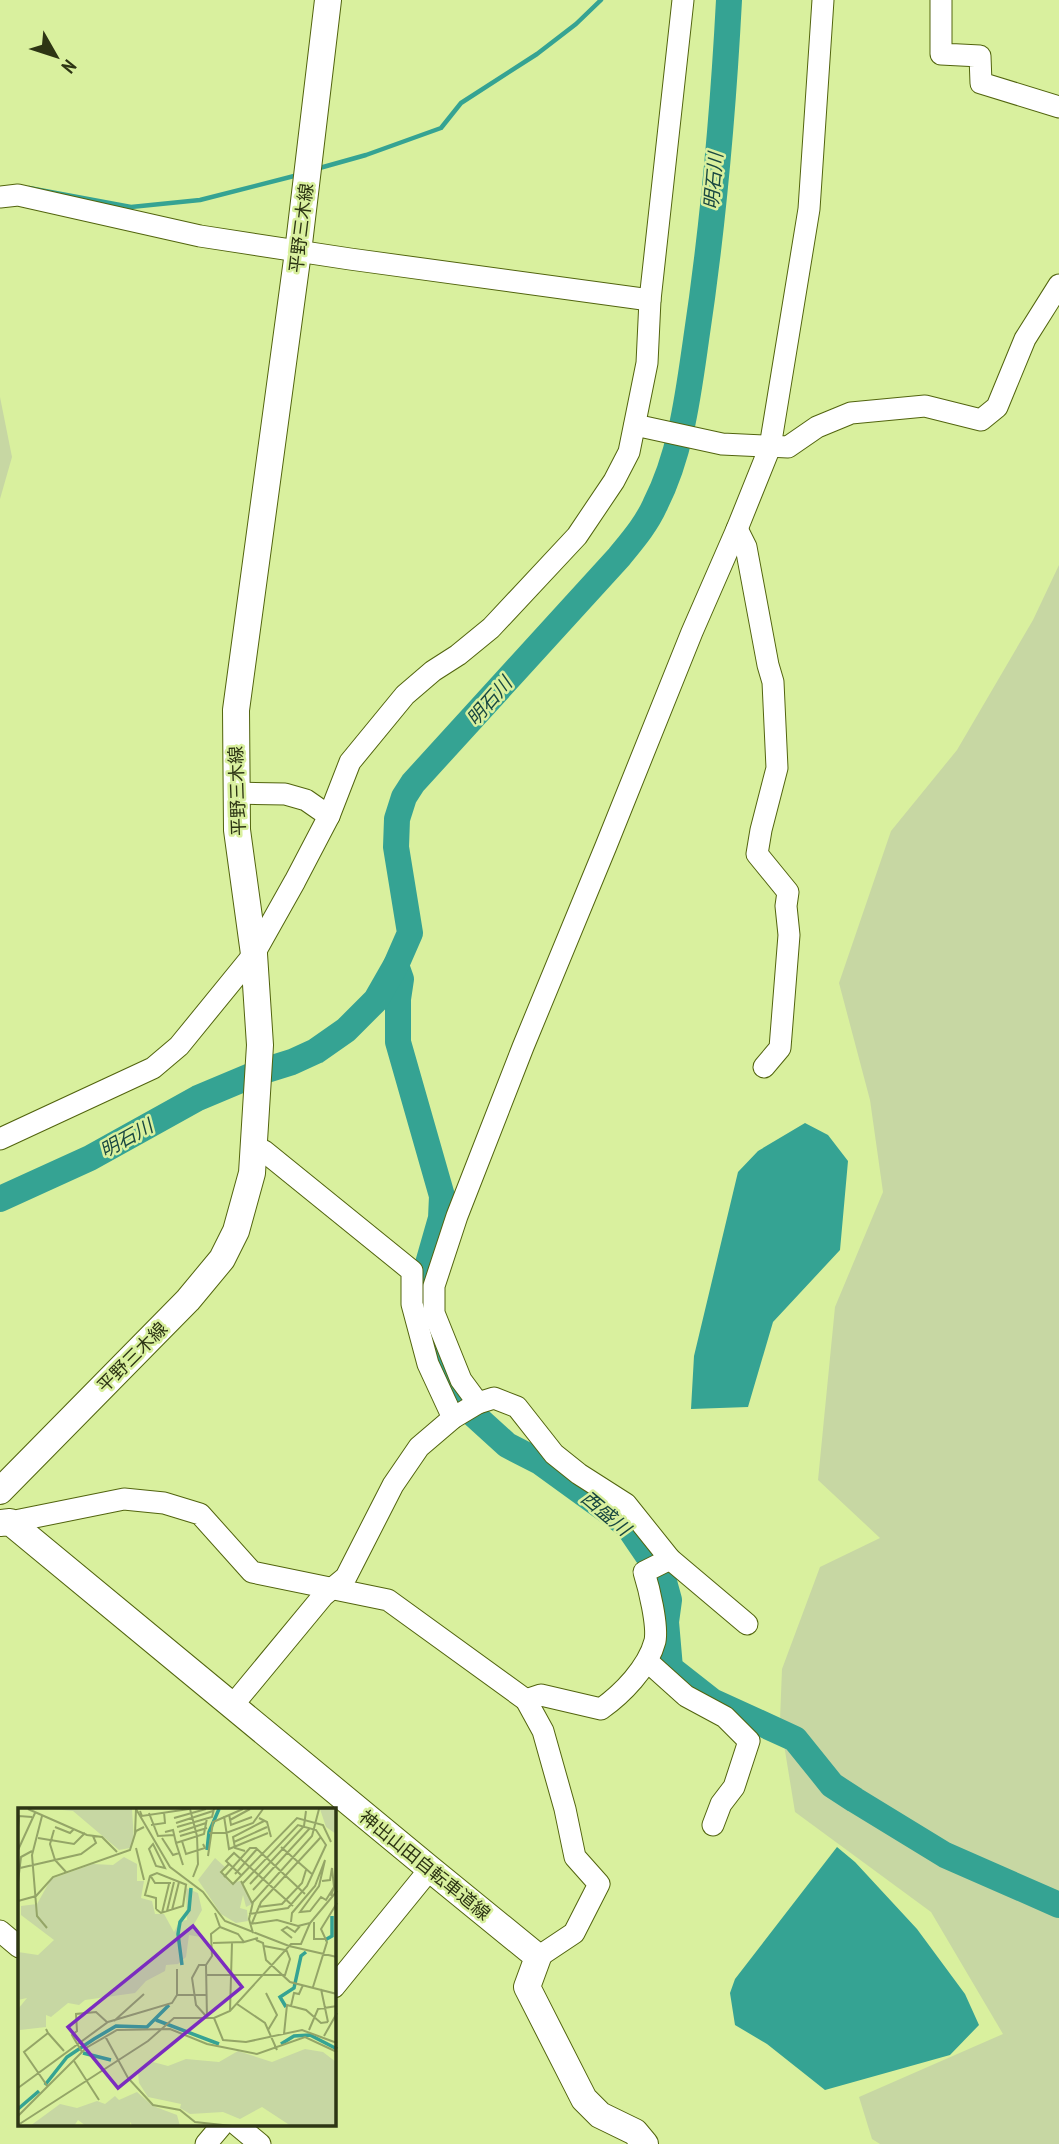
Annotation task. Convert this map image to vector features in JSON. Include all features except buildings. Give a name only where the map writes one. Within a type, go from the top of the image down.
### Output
[{"type":"main road","name":"平野三木線","points":[[0,1491],[188,1300],[222,1259],[236,1231],[252,1173],[260,1045],[254,954],[237,830],[236,710],[298,252],[328,0]]},
{"type":"main road","name":"神出山田自転車道線","points":[[5,1523],[538,1957]]},
{"type":"main road","points":[[538,1957],[527,1987],[584,2099],[600,2115],[635,2132],[645,2144]]},
{"type":"street","points":[[0,1139],[153,1068],[179,1046],[254,954],[329,816],[350,762],[405,695],[491,628],[577,536],[614,481],[629,452],[647,363],[650,300],[683,0]]},
{"type":"street","points":[[478,1403],[461,1380],[434,1313],[434,1286],[457,1216],[523,1047],[770,447],[808,209],[823,0]]},
{"type":"street","points":[[941,0],[941,54],[980,56],[981,83],[1059,107]]},
{"type":"street","points":[[0,197],[18,195],[200,236],[298,252],[650,300]]},
{"type":"street","points":[[635,425],[722,444],[788,447],[817,427],[851,414],[925,406],[981,420],[997,407],[1025,339],[1059,285]]},
{"type":"street","points":[[737,529],[746,547],[768,665],[774,682],[777,768],[757,854],[788,892],[786,906],[789,935],[780,1048],[764,1067]]},
{"type":"street","points":[[235,793],[285,794],[306,800],[329,816]]},
{"type":"street","points":[[254,1147],[264,1151],[412,1270],[412,1304],[418,1328],[428,1364],[453,1418]]},
{"type":"street","points":[[232,1706],[323,1596],[346,1577],[393,1485],[419,1447],[453,1418],[478,1403],[494,1398],[517,1407],[554,1454],[579,1474],[626,1504],[670,1559],[747,1624]]},
{"type":"street","points":[[5,1523],[124,1499],[164,1503],[200,1514],[252,1572],[388,1600],[526,1700],[543,1731],[565,1809],[575,1857],[599,1884],[574,1933],[538,1957]]},
{"type":"street","points":[[526,1700],[541,1695],[601,1709],[616,1698],[647,1661],[655,1639],[650,1591],[644,1572],[670,1559]]},
{"type":"street","points":[[647,1661],[686,1696],[725,1717],[749,1741],[734,1787],[721,1804],[713,1825]]},
{"type":"street","points":[[336,1985],[430,1870]]},
{"type":"street","points":[[0,1931],[18,1946]]},
{"type":"street","points":[[206,2144],[221,2126]]},
{"type":"street","points":[[238,2126],[260,2144]]},
{"type":"green space","points":[[0,397],[12,457],[0,499]]},
{"type":"green space","points":[[1059,565],[1059,2144],[880,2144],[872,2139],[859,2097],[1003,2034],[931,1912],[795,1812],[780,1720],[782,1669],[820,1567],[880,1538],[818,1480],[835,1307],[883,1192],[870,1100],[839,983],[891,831],[957,750],[1033,620]]},
{"type":"water","points":[[805,1123],[828,1135],[848,1161],[840,1250],[773,1322],[748,1407],[691,1409],[694,1356],[738,1172],[758,1151]]},
{"type":"water","points":[[837,1847],[855,1862],[917,1929],[965,1994],[979,2025],[950,2055],[825,2090],[767,2044],[735,2025],[730,1993],[735,1979]]},
{"type":"waterway","points":[[316,169],[366,155],[441,128],[461,103],[537,54],[576,24],[601,0]]},
{"type":"waterway","name":"明石川","points":[[0,1199],[90,1158],[198,1098],[316,1051],[346,1030],[376,1000],[410,933],[396,847],[397,819],[404,797],[413,783],[619,557],[643,526],[664,486],[677,445],[693,361],[712,213],[729,0]]},
{"type":"waterway","points":[[29,188],[131,207],[200,200],[298,175]]},
{"type":"waterway","name":"西盛川","points":[[396,965],[401,979],[398,1042],[442,1196],[441,1218],[421,1288],[424,1316],[442,1365],[463,1405],[507,1445],[540,1462],[627,1525],[663,1578],[669,1600],[666,1622],[670,1668],[712,1701],[795,1739],[832,1785],[945,1855],[1059,1905]]}]
